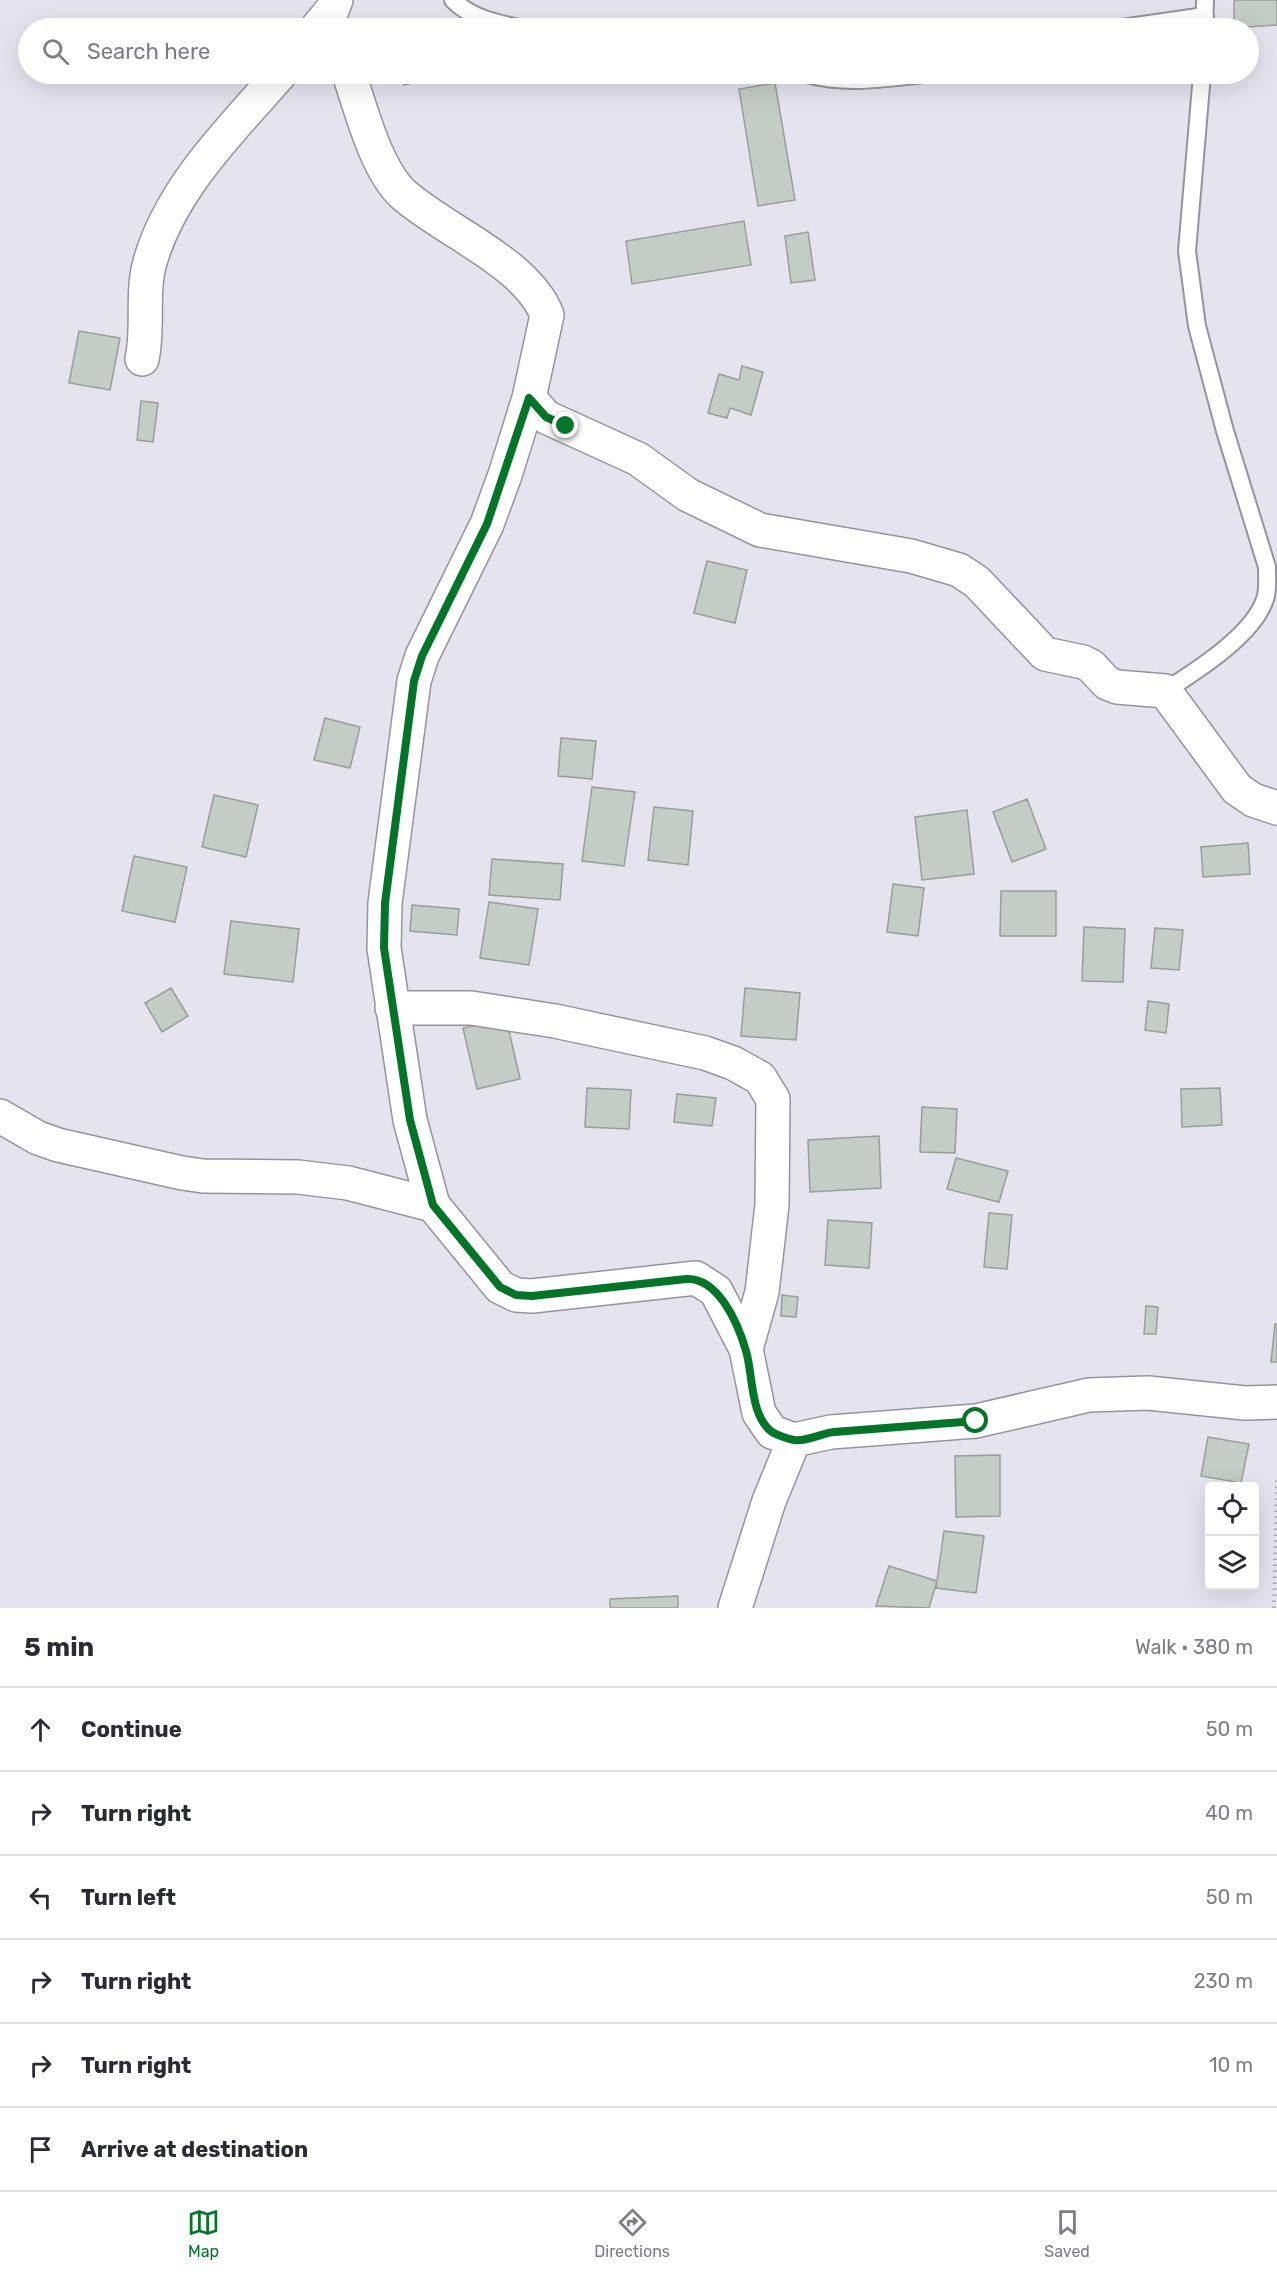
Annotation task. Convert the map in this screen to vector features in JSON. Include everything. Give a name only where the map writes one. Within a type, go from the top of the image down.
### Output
[{"type":"street","points":[[142,359],[150,264],[168,218],[193,177],[272,84]]},
{"type":"street","points":[[353,84],[373,140],[388,173],[403,194],[513,272],[542,303],[547,315],[529,398],[487,524],[422,656],[414,681],[385,903],[384,948],[392,1008],[410,1120],[433,1205],[500,1287],[516,1295],[532,1296],[696,1278],[716,1291],[746,1349],[759,1413],[772,1432],[794,1440],[831,1432],[976,1421],[1089,1395],[1148,1393],[1245,1403],[1277,1402]]},
{"type":"street","points":[[529,398],[546,417],[638,459],[688,495],[760,530],[911,556],[959,570],[977,582],[1045,654],[1083,662],[1107,683],[1117,687],[1165,691],[1237,789],[1253,800],[1277,808]]},
{"type":"street","points":[[392,1008],[471,1008],[555,1021],[705,1053],[734,1063],[760,1078],[772,1098],[772,1205],[762,1292],[746,1349]]},
{"type":"street","points":[[0,1116],[38,1138],[58,1145],[182,1173],[310,1178],[348,1184],[433,1205]]},
{"type":"street","points":[[735,1608],[769,1501],[794,1440]]},
{"type":"lane","points":[[453,0],[469,13],[480,18]]},
{"type":"lane","points":[[1186,18],[1205,15]]},
{"type":"lane","points":[[1165,691],[1193,673],[1244,631],[1266,597],[1268,584],[1267,567],[1225,430],[1197,326],[1187,251],[1201,84]]},
{"type":"path","points":[[1274,1608],[1277,1480]]},
{"type":"building","points":[[1234,0],[1277,0],[1277,25],[1259,26],[1259,18],[1234,18]]},
{"type":"building","points":[[775,84],[795,200],[758,206],[739,89]]},
{"type":"building","points":[[744,221],[751,265],[632,284],[626,241]]},
{"type":"building","points":[[808,232],[815,280],[791,283],[785,236]]},
{"type":"building","points":[[79,331],[120,338],[110,390],[69,383]]},
{"type":"building","points":[[742,366],[763,372],[751,415],[730,408],[727,418],[708,413],[719,374],[739,380]]},
{"type":"building","points":[[141,401],[158,403],[153,442],[137,440]]},
{"type":"building","points":[[707,561],[747,570],[735,623],[694,613]]},
{"type":"building","points":[[325,718],[360,727],[350,768],[314,760]]},
{"type":"building","points":[[561,738],[596,741],[592,779],[558,776]]},
{"type":"building","points":[[592,787],[635,792],[624,866],[582,861]]},
{"type":"building","points":[[214,795],[258,805],[246,857],[202,847]]},
{"type":"building","points":[[1027,799],[1046,849],[1012,862],[993,812]]},
{"type":"building","points":[[654,807],[693,811],[688,865],[648,860]]},
{"type":"building","points":[[967,810],[974,874],[922,880],[915,817]]},
{"type":"building","points":[[1248,843],[1250,874],[1203,877],[1201,847]]},
{"type":"building","points":[[134,856],[187,867],[175,922],[122,911]]},
{"type":"building","points":[[492,859],[563,864],[560,900],[489,895]]},
{"type":"building","points":[[893,884],[924,888],[918,936],[887,932]]},
{"type":"building","points":[[1001,891],[1056,891],[1056,936],[1000,936]]},
{"type":"building","points":[[489,902],[538,909],[529,965],[480,958]]},
{"type":"building","points":[[412,905],[459,909],[457,935],[410,931]]},
{"type":"building","points":[[231,921],[299,929],[293,982],[224,974]]},
{"type":"building","points":[[1084,927],[1125,929],[1123,982],[1082,981]]},
{"type":"building","points":[[1155,928],[1183,930],[1179,970],[1151,968]]},
{"type":"building","points":[[171,988],[188,1016],[162,1032],[145,1003]]},
{"type":"building","points":[[745,988],[800,993],[796,1040],[741,1036]]},
{"type":"building","points":[[1148,1001],[1169,1004],[1166,1033],[1145,1030]]},
{"type":"building","points":[[506,1018],[520,1079],[477,1089],[463,1028]]},
{"type":"building","points":[[587,1088],[631,1090],[629,1129],[585,1127]]},
{"type":"building","points":[[1220,1088],[1222,1125],[1182,1127],[1181,1089]]},
{"type":"building","points":[[677,1094],[716,1098],[712,1126],[674,1122]]},
{"type":"building","points":[[922,1107],[957,1109],[955,1153],[920,1152]]},
{"type":"building","points":[[879,1136],[881,1188],[810,1192],[808,1140]]},
{"type":"building","points":[[956,1158],[1008,1171],[999,1202],[947,1189]]},
{"type":"building","points":[[989,1213],[1012,1215],[1007,1269],[984,1267]]},
{"type":"building","points":[[828,1220],[872,1223],[869,1268],[825,1265]]},
{"type":"building","points":[[782,1295],[798,1297],[796,1317],[781,1316]]},
{"type":"building","points":[[1146,1306],[1158,1307],[1156,1334],[1144,1334]]},
{"type":"building","points":[[1275,1324],[1277,1324],[1277,1362],[1271,1362]]},
{"type":"building","points":[[1208,1437],[1249,1444],[1241,1482],[1201,1476]]},
{"type":"building","points":[[1000,1455],[1000,1516],[956,1517],[955,1456]]},
{"type":"building","points":[[944,1531],[984,1536],[976,1593],[936,1588]]},
{"type":"building","points":[[889,1566],[937,1581],[929,1608],[876,1606]]},
{"type":"building","points":[[678,1596],[678,1608],[610,1608],[610,1599]]},
{"type":"route","points":[[566,426],[546,417],[529,398],[487,524],[422,656],[414,681],[385,903],[384,948],[410,1120],[433,1205],[500,1287],[516,1295],[532,1296],[696,1278],[708,1284],[716,1291],[746,1349],[759,1413],[772,1432],[794,1440],[831,1432],[976,1421]]}]
